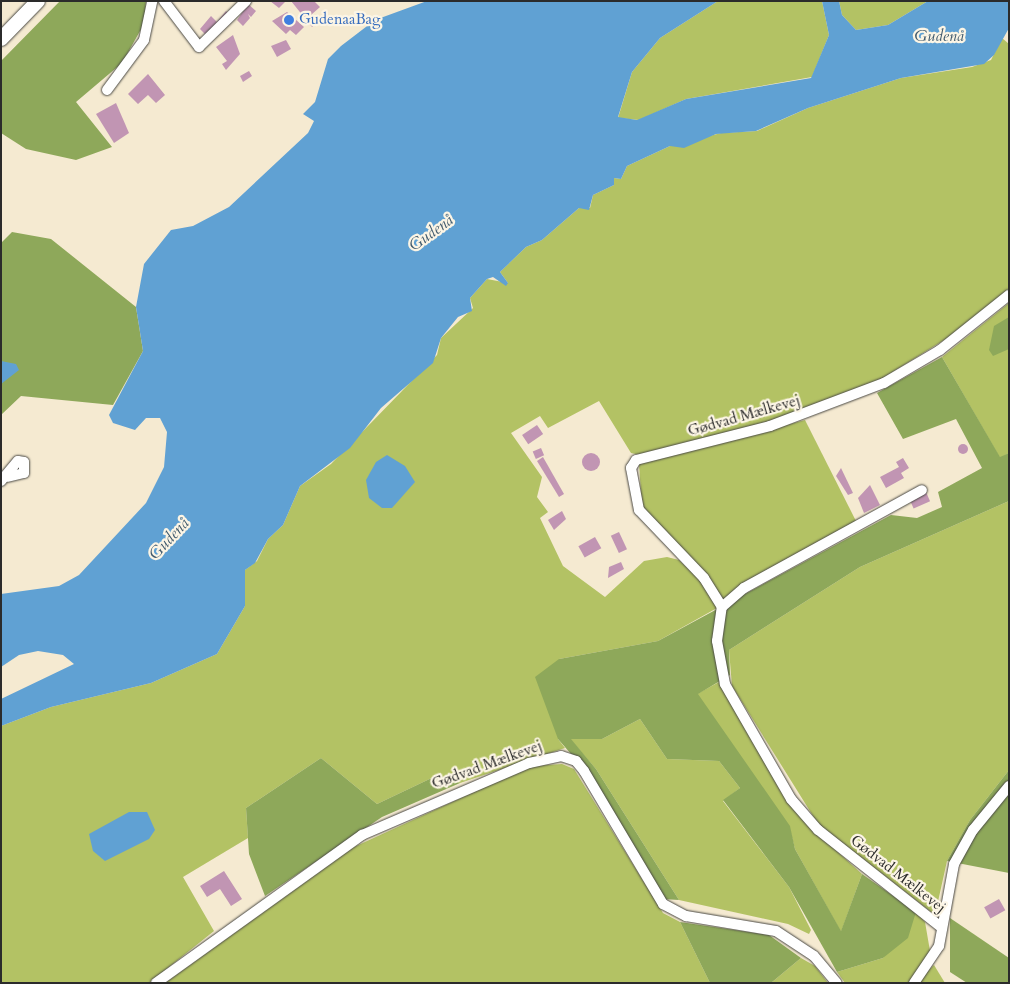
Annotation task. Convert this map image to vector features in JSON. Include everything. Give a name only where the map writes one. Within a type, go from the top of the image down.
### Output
[{"type":"street","points":[[1,39],[38,1]]},
{"type":"street","points":[[107,90],[144,40],[152,1]]},
{"type":"street","points":[[164,1],[199,47],[246,1]]},
{"type":"street","name":"Gødvad Mælkevej","points":[[914,983],[934,958],[941,927],[818,830],[791,799],[724,684],[717,641],[722,607],[704,578],[639,510],[632,486],[636,460],[745,434],[869,390],[935,354],[1009,295]]},
{"type":"street","points":[[722,607],[744,588],[922,490]]},
{"type":"street","name":"Gødvad Mælkevej","points":[[156,983],[362,835],[529,763],[561,756],[576,762],[584,771],[663,904],[686,916],[776,931],[814,956],[837,983]]},
{"type":"street","points":[[941,927],[954,864],[973,830],[1009,786]]},
{"type":"green space","points":[[60,1],[146,1],[144,24],[122,63],[76,102],[112,147],[76,160],[26,149],[1,133],[1,61]]},
{"type":"green space","points":[[718,1],[822,1],[829,35],[812,77],[686,99],[639,120],[618,118],[632,72],[660,38]]},
{"type":"green space","points":[[839,1],[928,1],[888,25],[856,30],[842,15]]},
{"type":"green space","points":[[1002,38],[1009,44],[1009,289],[957,332],[870,386],[785,417],[640,455],[631,453],[599,401],[548,428],[540,416],[511,433],[542,477],[537,497],[548,512],[540,518],[563,566],[605,597],[644,561],[667,557],[679,560],[700,580],[717,608],[658,641],[559,659],[558,739],[565,748],[460,783],[438,775],[377,804],[321,758],[246,808],[248,838],[183,877],[214,931],[149,983],[1,983],[1,726],[51,707],[151,683],[217,654],[245,606],[245,570],[257,561],[268,539],[283,525],[300,486],[331,464],[437,355],[441,338],[473,308],[470,298],[487,279],[508,283],[500,272],[526,247],[542,240],[579,208],[590,208],[593,195],[614,185],[614,178],[621,179],[627,166],[670,146],[721,133],[757,131],[808,108],[901,78],[972,67],[991,60]]},
{"type":"green space","points":[[12,232],[51,239],[136,307],[143,351],[113,405],[21,396],[1,415],[1,243]]},
{"type":"green space","points":[[1009,303],[1009,453],[1000,458],[942,357]]},
{"type":"green space","points":[[1009,317],[1009,349],[993,356],[989,350],[994,326]]},
{"type":"green space","points":[[942,357],[1000,457],[1009,453],[1009,501],[860,567],[729,650],[730,675],[698,694],[790,826],[795,849],[841,931],[862,874],[916,912],[908,938],[883,958],[837,972],[789,887],[723,800],[740,788],[719,761],[667,759],[640,719],[602,739],[571,739],[596,769],[679,900],[663,899],[591,777],[558,739],[535,677],[559,659],[658,641],[891,515],[917,518],[942,507],[938,492],[982,468],[956,419],[903,439],[877,393]]},
{"type":"green space","points":[[805,420],[857,523],[724,601],[642,508],[639,464]]},
{"type":"green space","points":[[1009,501],[1009,770],[970,820],[947,861],[935,915],[818,824],[732,686],[729,650],[860,567]]},
{"type":"green space","points":[[719,682],[773,777],[819,835],[862,874],[841,932],[795,849],[789,826],[697,694]]},
{"type":"green space","points":[[640,719],[667,759],[719,761],[740,788],[723,801],[789,887],[811,930],[809,934],[788,924],[679,900],[596,769],[570,739],[602,739]]},
{"type":"green space","points":[[321,758],[377,804],[438,775],[460,783],[382,817],[265,896],[249,854],[246,808]]},
{"type":"green space","points":[[562,764],[574,769],[663,913],[680,922],[710,983],[165,983],[354,847],[531,766]]},
{"type":"green space","points":[[1009,770],[1009,873],[947,861],[970,820]]},
{"type":"green space","points":[[916,912],[925,922],[930,951],[909,983],[845,983],[837,972],[883,958]]},
{"type":"green space","points":[[950,918],[1009,958],[1009,983],[967,983],[950,972]]},
{"type":"green space","points":[[680,922],[769,935],[801,958],[771,983],[710,983]]},
{"type":"green space","points":[[801,958],[815,966],[828,983],[771,983]]},
{"type":"green space","points":[[934,965],[945,983],[915,983]]},
{"type":"water","name":"Gudenå","points":[[427,1],[718,1],[660,38],[632,72],[618,117],[637,120],[686,99],[811,78],[829,35],[822,1],[839,1],[842,15],[856,30],[888,25],[928,1],[1009,1],[1009,28],[994,55],[984,64],[901,78],[808,108],[756,131],[716,134],[684,148],[670,146],[627,166],[621,179],[614,178],[614,185],[593,195],[589,210],[579,208],[542,240],[526,247],[500,272],[508,283],[506,286],[493,277],[487,279],[470,298],[472,311],[458,317],[441,338],[433,363],[381,408],[350,448],[300,486],[283,525],[268,539],[255,563],[245,570],[245,606],[217,654],[151,683],[51,707],[1,726],[1,699],[74,664],[63,655],[38,651],[19,655],[1,667],[1,594],[59,586],[79,575],[146,503],[164,467],[167,432],[160,418],[146,418],[135,430],[113,423],[109,415],[143,351],[136,307],[144,264],[171,230],[193,226],[229,207],[308,133],[314,121],[303,114],[315,102],[328,59],[341,46],[375,20]]},
{"type":"water","points":[[1,361],[16,364],[19,370],[1,384]]},
{"type":"water","points":[[387,455],[405,466],[415,482],[392,508],[382,508],[369,498],[366,480],[376,462]]},
{"type":"water","points":[[129,812],[147,812],[155,830],[149,839],[105,861],[93,851],[89,834]]},
{"type":"building","points":[[270,1],[286,1],[279,8]]},
{"type":"building","points":[[291,1],[314,1],[320,7],[311,15],[317,22],[312,27]]},
{"type":"building","points":[[248,4],[256,11],[251,17],[248,14],[250,18],[243,26],[237,20]]},
{"type":"building","points":[[226,11],[229,14],[206,35],[200,29],[211,16],[217,22]]},
{"type":"building","points":[[287,12],[304,27],[296,35],[290,30],[286,34],[272,21]]},
{"type":"building","points":[[233,35],[240,54],[226,70],[222,64],[227,61],[216,47]]},
{"type":"building","points":[[286,40],[291,49],[277,57],[271,46]]},
{"type":"building","points":[[249,71],[252,76],[243,82],[240,76]]},
{"type":"building","points":[[148,74],[165,95],[156,103],[148,95],[138,104],[128,94]]},
{"type":"building","points":[[116,103],[129,133],[114,143],[96,114]]},
{"type":"building","points":[[537,425],[543,434],[528,444],[522,435]]},
{"type":"building","points":[[961,444],[965,444],[968,449],[967,453],[961,454],[958,451],[958,447]]},
{"type":"building","points":[[541,448],[544,455],[536,459],[533,452]]},
{"type":"building","points":[[587,453],[595,453],[600,458],[598,469],[587,471],[582,466],[582,458]]},
{"type":"building","points":[[543,457],[564,494],[559,497],[537,461]]},
{"type":"building","points":[[903,458],[909,468],[901,473],[904,478],[886,488],[880,477],[899,467],[896,462]]},
{"type":"building","points":[[841,468],[853,493],[848,495],[836,476]]},
{"type":"building","points":[[870,485],[880,505],[864,513],[858,498]]},
{"type":"building","points":[[926,492],[930,501],[914,508],[910,499]]},
{"type":"building","points":[[562,511],[566,519],[554,530],[548,520]]},
{"type":"building","points":[[619,532],[627,549],[619,553],[611,536]]},
{"type":"building","points":[[595,537],[601,548],[585,558],[578,546]]},
{"type":"building","points":[[621,562],[624,569],[608,578],[609,567]]},
{"type":"building","points":[[224,871],[242,899],[231,906],[220,889],[207,897],[200,886]]},
{"type":"building","points":[[999,899],[1005,910],[990,919],[984,907]]},
{"type":"place","name":"GudenaaBag","points":[[289,20]]}]
